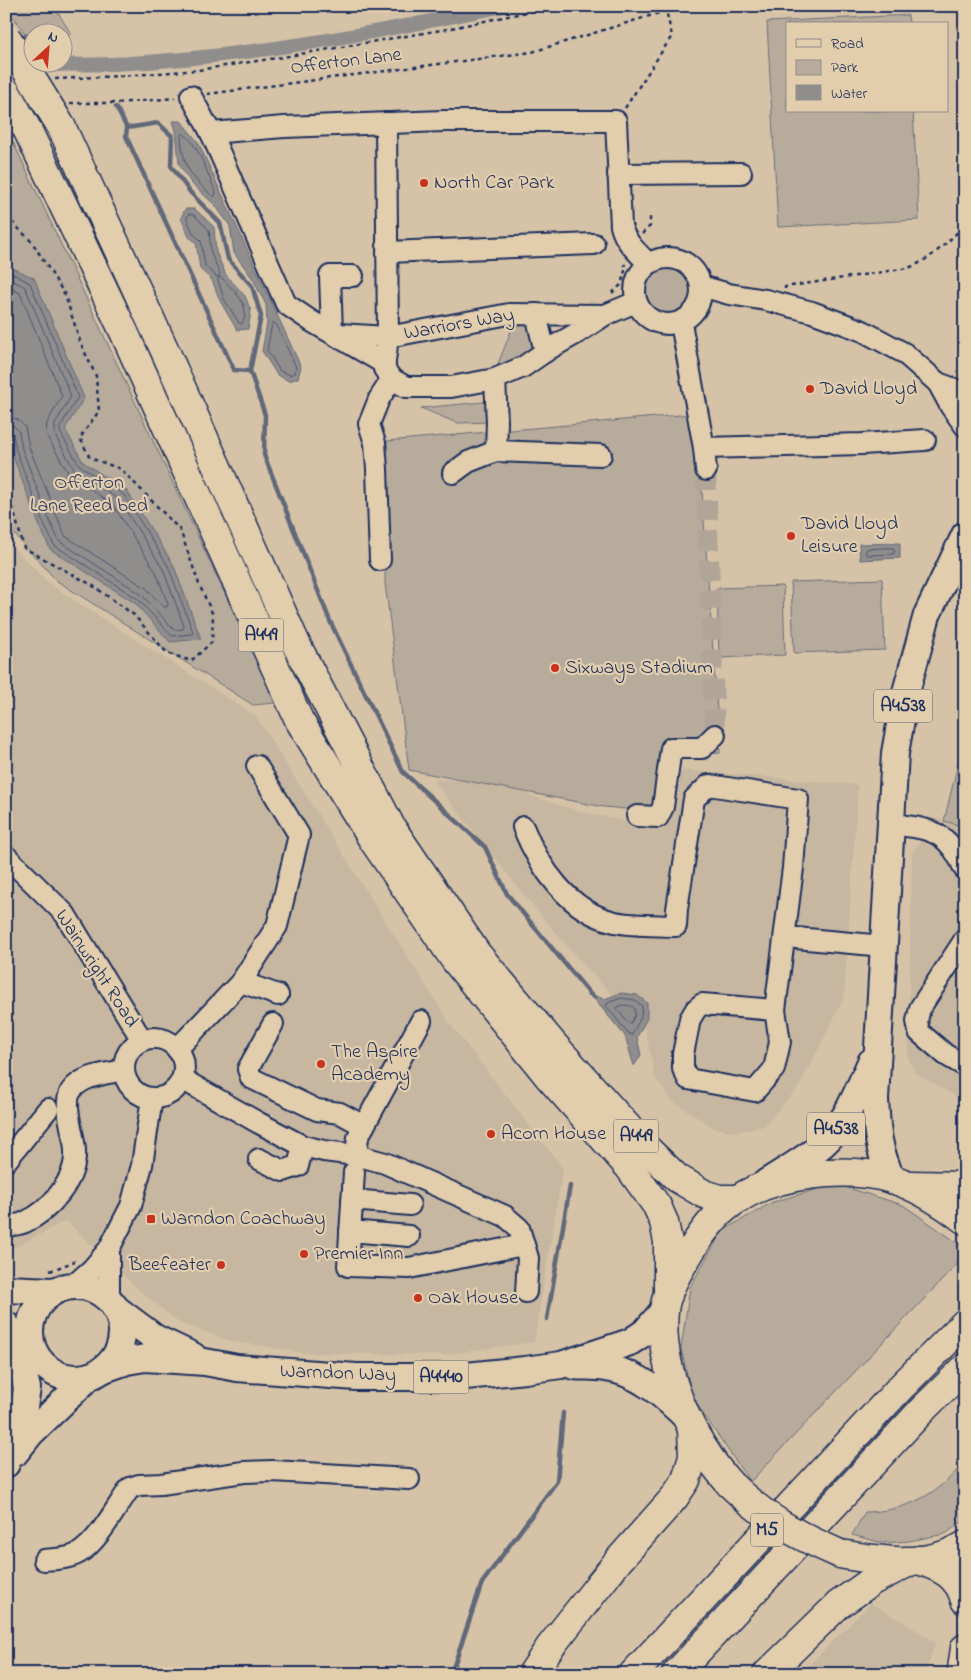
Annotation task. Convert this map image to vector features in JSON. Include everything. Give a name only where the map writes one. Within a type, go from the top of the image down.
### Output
[{"type":"highway","name":"A449","points":[[6,37],[61,114],[297,646],[391,827],[477,954],[553,1044],[650,1152],[677,1178],[704,1194],[720,1199],[736,1199]]},
{"type":"highway","name":"A449","points":[[6,92],[27,129],[124,332],[299,720],[373,840],[455,960],[549,1076],[628,1167],[657,1206],[664,1222],[668,1242],[666,1302]]},
{"type":"highway","points":[[965,1186],[900,1182],[857,1173],[802,1177],[762,1185],[736,1199],[699,1237],[680,1269],[666,1302],[664,1328],[670,1372],[689,1422],[721,1473],[750,1503],[783,1526],[840,1554],[872,1559],[914,1561],[938,1567],[952,1577],[963,1592],[965,1600]]},
{"type":"highway","points":[[900,1182],[965,1220]]},
{"type":"highway","name":"M5","points":[[633,1674],[902,1386],[965,1323]]},
{"type":"highway","name":"M5","points":[[676,1674],[925,1407],[965,1368]]},
{"type":"highway","points":[[532,1674],[550,1647],[612,1569],[674,1498],[686,1480],[693,1457],[689,1422]]},
{"type":"highway","points":[[767,1674],[838,1605],[872,1581],[914,1561],[942,1555],[965,1545]]},
{"type":"main road","name":"A4538","points":[[900,1182],[883,1160],[877,1138],[875,1099],[895,753],[906,692],[927,615],[965,535]]},
{"type":"main road","name":"A4538","points":[[762,1185],[806,1158],[824,1144],[842,1121],[858,1091],[877,1046]]},
{"type":"main road","points":[[6,1289],[58,1282],[92,1288],[105,1296],[112,1304],[121,1324],[121,1340],[115,1356],[97,1373],[75,1379],[61,1376],[48,1369],[38,1359],[32,1347],[18,1329],[19,1312],[6,1302]]},
{"type":"main road","points":[[6,1464],[23,1413],[26,1388],[20,1358],[11,1332],[32,1318],[36,1308],[58,1282]]},
{"type":"main road","name":"Warndon Way","points":[[561,1365],[630,1342],[645,1332],[666,1302]]},
{"type":"main road","name":"Warndon Way","points":[[112,1304],[154,1338],[205,1362]]},
{"type":"main road","name":"Warndon Way","points":[[97,1373],[126,1361],[145,1358],[205,1362],[237,1368],[356,1377],[456,1376],[561,1365],[606,1368],[629,1374],[646,1383],[661,1394],[689,1422]]},
{"type":"main road","name":"A4440","points":[[32,1433],[41,1400],[42,1381],[38,1359]]},
{"type":"main road","name":"A4440","points":[[6,1464],[32,1433],[97,1373]]},
{"type":"street","points":[[191,96],[211,133],[286,304],[311,321],[332,332],[389,372]]},
{"type":"street","points":[[211,133],[284,127],[443,121],[616,121],[618,174],[624,235],[649,264]]},
{"type":"street","points":[[332,332],[346,335],[388,337],[386,123]]},
{"type":"street","points":[[618,174],[741,173]]},
{"type":"street","points":[[387,252],[594,244]]},
{"type":"street","points":[[670,258],[681,260],[690,266],[697,275],[702,295],[695,312],[680,322],[665,325],[645,315],[636,302],[635,285],[638,277],[649,264],[659,259],[670,258]]},
{"type":"street","points":[[332,332],[330,276],[352,276]]},
{"type":"street","points":[[701,286],[812,312],[864,331],[904,353],[938,383],[951,407],[965,426]]},
{"type":"street","name":"Warriors Way","points":[[389,372],[406,387],[451,387],[495,379],[522,367],[604,315],[636,302]]},
{"type":"street","name":"Warriors Way","points":[[380,560],[375,443],[369,424],[389,372],[388,337],[510,314],[604,315]]},
{"type":"street","points":[[536,314],[545,352]]},
{"type":"street","points":[[680,322],[704,448],[706,470]]},
{"type":"street","points":[[495,379],[498,422],[496,451]]},
{"type":"street","points":[[938,383],[965,393]]},
{"type":"street","points":[[704,448],[862,444],[925,440]]},
{"type":"street","points":[[454,473],[468,462],[496,451],[601,455]]},
{"type":"street","points":[[636,816],[658,817],[663,807],[671,748],[702,748],[715,735]]},
{"type":"street","points":[[6,1226],[25,1223],[46,1208],[62,1190],[74,1172],[76,1152],[68,1107],[70,1092],[77,1085],[93,1076],[124,1070],[129,1085],[135,1092],[152,1098],[170,1094],[177,1088],[182,1079],[184,1063],[177,1049],[241,982],[276,926],[299,835],[257,766]]},
{"type":"street","points":[[523,827],[531,848],[543,868],[575,902],[592,912],[617,922],[676,926],[694,799],[709,785],[798,799],[785,937],[775,1010],[780,1042],[774,1069],[755,1091],[688,1079],[683,1069],[683,1054],[690,1019],[696,1009],[702,1004],[775,1010]]},
{"type":"street","points":[[891,824],[924,828],[939,834],[959,856],[965,870]]},
{"type":"street","name":"Wainwright Road","points":[[6,856],[65,914],[142,1040]]},
{"type":"street","points":[[785,937],[884,946]]},
{"type":"street","points":[[965,939],[920,1008],[917,1021],[919,1032],[946,1055],[965,1066]]},
{"type":"street","points":[[241,982],[278,995]]},
{"type":"street","points":[[421,1021],[358,1136],[348,1266],[409,1268],[523,1245]]},
{"type":"street","points":[[273,1024],[248,1069],[251,1078],[317,1110],[340,1113],[364,1126]]},
{"type":"street","name":"Wainwright Road","points":[[124,1070],[128,1052],[142,1040],[151,1038],[161,1039],[170,1042],[177,1049]]},
{"type":"street","points":[[182,1079],[303,1146],[324,1151],[355,1164],[384,1163],[506,1216],[519,1228],[528,1258],[526,1292]]},
{"type":"street","points":[[58,1282],[92,1269],[109,1249],[131,1206],[142,1165],[152,1098]]},
{"type":"street","points":[[6,1161],[48,1109]]},
{"type":"street","points":[[258,1159],[283,1171],[298,1166],[303,1146]]},
{"type":"street","points":[[352,1200],[410,1205]]},
{"type":"street","points":[[350,1231],[409,1236]]},
{"type":"street","points":[[109,1249],[112,1304]]},
{"type":"street","points":[[44,1560],[60,1559],[78,1553],[94,1539],[130,1488],[139,1485],[161,1484],[244,1472],[273,1471],[409,1479]]},
{"type":"path","points":[[54,78],[121,76],[198,70],[447,29],[555,6]]},
{"type":"path","points":[[616,121],[672,36],[665,6]]},
{"type":"path","name":"Offerton Lane","points":[[61,114],[117,103],[191,96],[532,52],[682,6]]},
{"type":"path","points":[[6,216],[32,242],[65,295],[81,344],[96,376],[99,411],[80,438],[90,458],[121,469],[180,530],[199,584],[213,615],[212,642],[191,661],[167,653],[134,615],[92,585],[24,548],[6,484]]},
{"type":"path","points":[[609,295],[621,285],[626,267],[618,253],[650,226],[650,217]]},
{"type":"path","points":[[782,304],[785,287],[908,268],[921,263],[941,248],[965,225]]},
{"type":"path","points":[[58,1282],[79,1259]]},
{"type":"shaded area","points":[[6,540],[52,586],[256,716],[451,1025],[563,1168],[534,1342],[444,1355],[303,1353],[231,1341],[179,1323],[139,1290],[66,1221],[6,1252]]},
{"type":"shaded area","points":[[674,770],[858,785],[844,998],[799,1087],[764,1126],[737,1132],[713,1128],[670,1099],[655,1077],[645,1029],[578,959],[524,895],[433,780],[477,778],[578,811],[665,830]]},
{"type":"shaded area","points":[[926,816],[965,827],[965,1102],[914,1072],[908,1057],[912,852],[923,838]]},
{"type":"shaded area","points":[[871,1603],[936,1642],[925,1674],[800,1674]]},
{"type":"green space","points":[[6,6],[54,6],[64,22],[22,22],[22,29]]},
{"type":"green space","points":[[908,15],[909,22],[786,22],[786,112],[913,112],[919,220],[778,227],[767,22]]},
{"type":"green space","name":"Offerton Lane Reed bed","points":[[6,127],[276,703],[253,705],[57,581],[6,525]]},
{"type":"green space","points":[[663,266],[673,266],[686,273],[693,286],[693,296],[686,309],[673,316],[663,316],[654,312],[647,305],[643,296],[643,286],[647,277],[654,270]]},
{"type":"green space","points":[[525,322],[532,332],[534,347],[524,357],[500,369],[498,364],[514,323]]},
{"type":"green space","points":[[494,401],[493,422],[457,423],[421,408]]},
{"type":"green space","name":"Sixways Stadium","points":[[691,414],[700,462],[720,753],[661,758],[657,812],[604,807],[409,770],[385,583],[387,441]]},
{"type":"green space","points":[[882,579],[885,650],[794,653],[791,582]]},
{"type":"green space","points":[[783,586],[785,655],[719,658],[717,588]]},
{"type":"green space","points":[[965,735],[965,827],[944,821]]},
{"type":"green space","points":[[835,1184],[903,1205],[965,1248],[965,1256],[750,1482],[693,1399],[681,1349],[690,1287],[722,1231],[773,1202]]},
{"type":"green space","points":[[965,1462],[965,1520],[945,1534],[909,1541],[883,1543],[852,1535],[865,1512],[895,1508],[920,1499],[943,1484]]},
{"type":"water","points":[[173,121],[181,121],[198,142],[301,367],[298,378],[289,381],[277,375],[262,351],[267,323],[266,305],[253,279],[234,253],[230,226],[215,205],[191,183],[179,164],[176,131]]},
{"type":"water","points":[[185,209],[195,209],[214,227],[216,252],[226,275],[245,296],[251,311],[248,329],[237,330],[220,301],[212,280],[200,269],[196,242],[189,237],[181,218]]},
{"type":"water","points":[[6,265],[34,278],[84,398],[65,429],[83,462],[127,491],[173,564],[201,639],[170,642],[135,603],[50,549],[11,451],[6,419]]},
{"type":"water","points":[[900,543],[900,558],[860,560],[859,544]]},
{"type":"water","points":[[621,993],[637,995],[647,1003],[647,1018],[637,1037],[641,1055],[634,1066],[625,1036],[590,994],[604,999]]},
{"type":"waterway","points":[[6,65],[112,64],[211,56],[358,35],[504,6]]},
{"type":"waterway","points":[[116,107],[127,128],[158,123],[172,136],[171,166],[190,192],[220,223],[228,259],[252,286],[261,316],[250,371],[265,415],[264,455],[330,621],[403,772],[485,847],[507,894],[594,997]]},
{"type":"waterway","points":[[127,128],[126,136],[234,370],[250,371]]},
{"type":"waterway","points":[[547,1319],[570,1186]]},
{"type":"waterway","points":[[451,1674],[482,1583],[557,1481],[563,1413]]},
{"type":"tunnel","points":[[706,470],[715,735]]},
{"type":"place","name":"North Car Park","points":[[424,183]]},
{"type":"place","name":"David Lloyd","points":[[810,389]]},
{"type":"place","name":"David Lloyd Leisure","points":[[791,536]]},
{"type":"place","name":"Sixways Stadium","points":[[555,668]]},
{"type":"place","name":"The Aspire Academy","points":[[321,1064]]},
{"type":"place","name":"Acorn House","points":[[491,1134]]},
{"type":"place","name":"Warndon Coachway","points":[[151,1219]]},
{"type":"place","name":"Premier Inn","points":[[304,1254]]},
{"type":"place","name":"Beefeater","points":[[221,1265]]},
{"type":"place","name":"Oak House","points":[[418,1298]]}]
